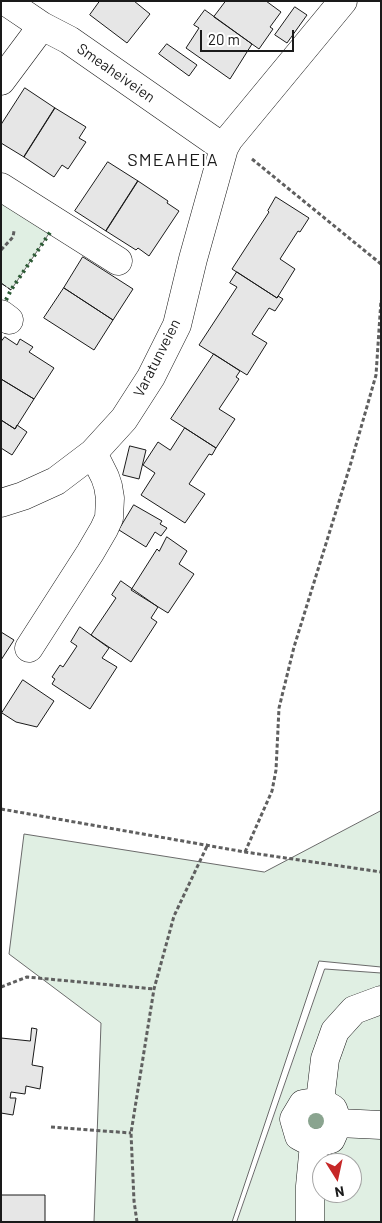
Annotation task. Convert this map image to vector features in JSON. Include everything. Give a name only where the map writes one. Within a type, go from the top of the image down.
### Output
[{"type":"street","name":"Smeaheiveien","points":[[5,1],[42,26],[69,40],[226,144]]},
{"type":"street","points":[[226,144],[343,1]]},
{"type":"street","points":[[1,81],[42,26]]},
{"type":"street","name":"Varatunveien","points":[[1,503],[24,496],[56,481],[93,453],[124,419],[151,377],[177,325],[193,259],[226,144]]},
{"type":"street","points":[[1,187],[118,261]]},
{"type":"street","points":[[29,648],[90,553],[109,518],[110,498],[108,486],[93,453]]},
{"type":"street","points":[[320,1101],[325,1058],[334,1031],[354,1010],[381,1000]]},
{"type":"street","points":[[320,1101],[333,1109],[338,1123],[331,1139],[314,1144],[299,1136],[294,1119],[303,1104],[320,1101]]},
{"type":"street","points":[[338,1123],[381,1125]]},
{"type":"street","points":[[310,1222],[310,1186],[314,1144]]},
{"type":"street","points":[[300,1222],[310,1186]]},
{"type":"path","points":[[226,144],[381,264]]},
{"type":"path","points":[[245,852],[272,791],[276,770],[279,708],[294,647],[376,375],[381,300]]},
{"type":"path","points":[[1,809],[245,852],[381,872]]},
{"type":"path","points":[[137,1222],[134,1201],[131,1133],[154,989],[174,916],[208,844]]},
{"type":"path","points":[[1,987],[27,977],[154,989]]},
{"type":"path","points":[[51,1126],[131,1133]]},
{"type":"green space","points":[[1,195],[52,229],[11,290],[1,283]]},
{"type":"green space","points":[[381,811],[381,967],[319,961],[232,1222],[94,1222],[101,1023],[9,954],[24,834],[264,872]]},
{"type":"green space","points":[[325,969],[381,973],[381,1222],[237,1222]]},
{"type":"building","points":[[100,1],[134,1],[150,14],[127,43],[90,15]]},
{"type":"building","points":[[226,1],[266,1],[281,12],[270,27],[273,29],[259,49],[214,17]]},
{"type":"building","points":[[295,7],[307,15],[287,43],[275,35]]},
{"type":"building","points":[[205,10],[252,44],[230,79],[186,48],[199,28],[194,25]]},
{"type":"building","points":[[167,44],[197,65],[189,76],[159,54]]},
{"type":"building","points":[[25,88],[55,108],[24,157],[1,143],[1,125]]},
{"type":"building","points":[[55,108],[86,127],[79,138],[86,142],[68,169],[62,165],[54,177],[24,157]]},
{"type":"building","points":[[108,162],[138,181],[106,231],[75,211]]},
{"type":"building","points":[[138,181],[168,201],[167,203],[179,211],[149,256],[106,231]]},
{"type":"building","points":[[276,197],[309,218],[280,259],[295,269],[277,298],[232,269],[269,212]]},
{"type":"building","points":[[83,257],[133,289],[113,320],[64,288]]},
{"type":"building","points":[[237,272],[277,298],[278,296],[283,299],[275,311],[269,308],[252,334],[267,343],[247,375],[199,345],[237,287],[230,283]]},
{"type":"building","points":[[64,288],[113,320],[94,350],[44,318]]},
{"type":"building","points":[[5,337],[17,345],[20,339],[33,347],[29,352],[54,368],[34,399],[1,379],[1,342]]},
{"type":"building","points":[[214,354],[240,371],[236,377],[239,379],[219,409],[235,419],[216,448],[171,419]]},
{"type":"building","points":[[1,379],[34,399],[15,429],[1,420]]},
{"type":"building","points":[[1,420],[15,429],[17,425],[27,432],[12,455],[1,448]]},
{"type":"building","points":[[185,428],[216,448],[212,455],[209,454],[189,484],[205,494],[185,523],[141,495],[155,473],[143,465],[158,442],[170,450]]},
{"type":"building","points":[[130,446],[146,450],[139,479],[123,475]]},
{"type":"building","points":[[134,505],[162,521],[160,524],[167,528],[161,536],[155,532],[146,547],[119,530]]},
{"type":"building","points":[[167,537],[187,551],[179,564],[194,574],[168,613],[131,590],[157,549],[159,551]]},
{"type":"building","points":[[121,581],[158,607],[151,618],[157,622],[131,662],[91,635],[116,598],[112,595]]},
{"type":"building","points":[[80,627],[109,648],[102,658],[117,667],[90,709],[52,684],[55,679],[52,677],[60,665],[63,667],[77,646],[71,642]]},
{"type":"building","points":[[1,632],[14,640],[1,660]]},
{"type":"building","points":[[23,680],[54,701],[37,727],[16,722],[2,713]]},
{"type":"building","points":[[32,1028],[37,1029],[32,1065],[43,1067],[40,1089],[26,1086],[25,1094],[11,1092],[10,1098],[16,1098],[13,1115],[1,1113],[1,1038],[30,1041]]},
{"type":"building","points":[[1,1195],[45,1195],[45,1222],[1,1222]]},
{"type":"hedge","points":[[6,300],[51,231]]},
{"type":"fence","points":[[1,283],[11,290]]},
{"type":"district","name":"SMEAHEIA","points":[[173,160]]}]
